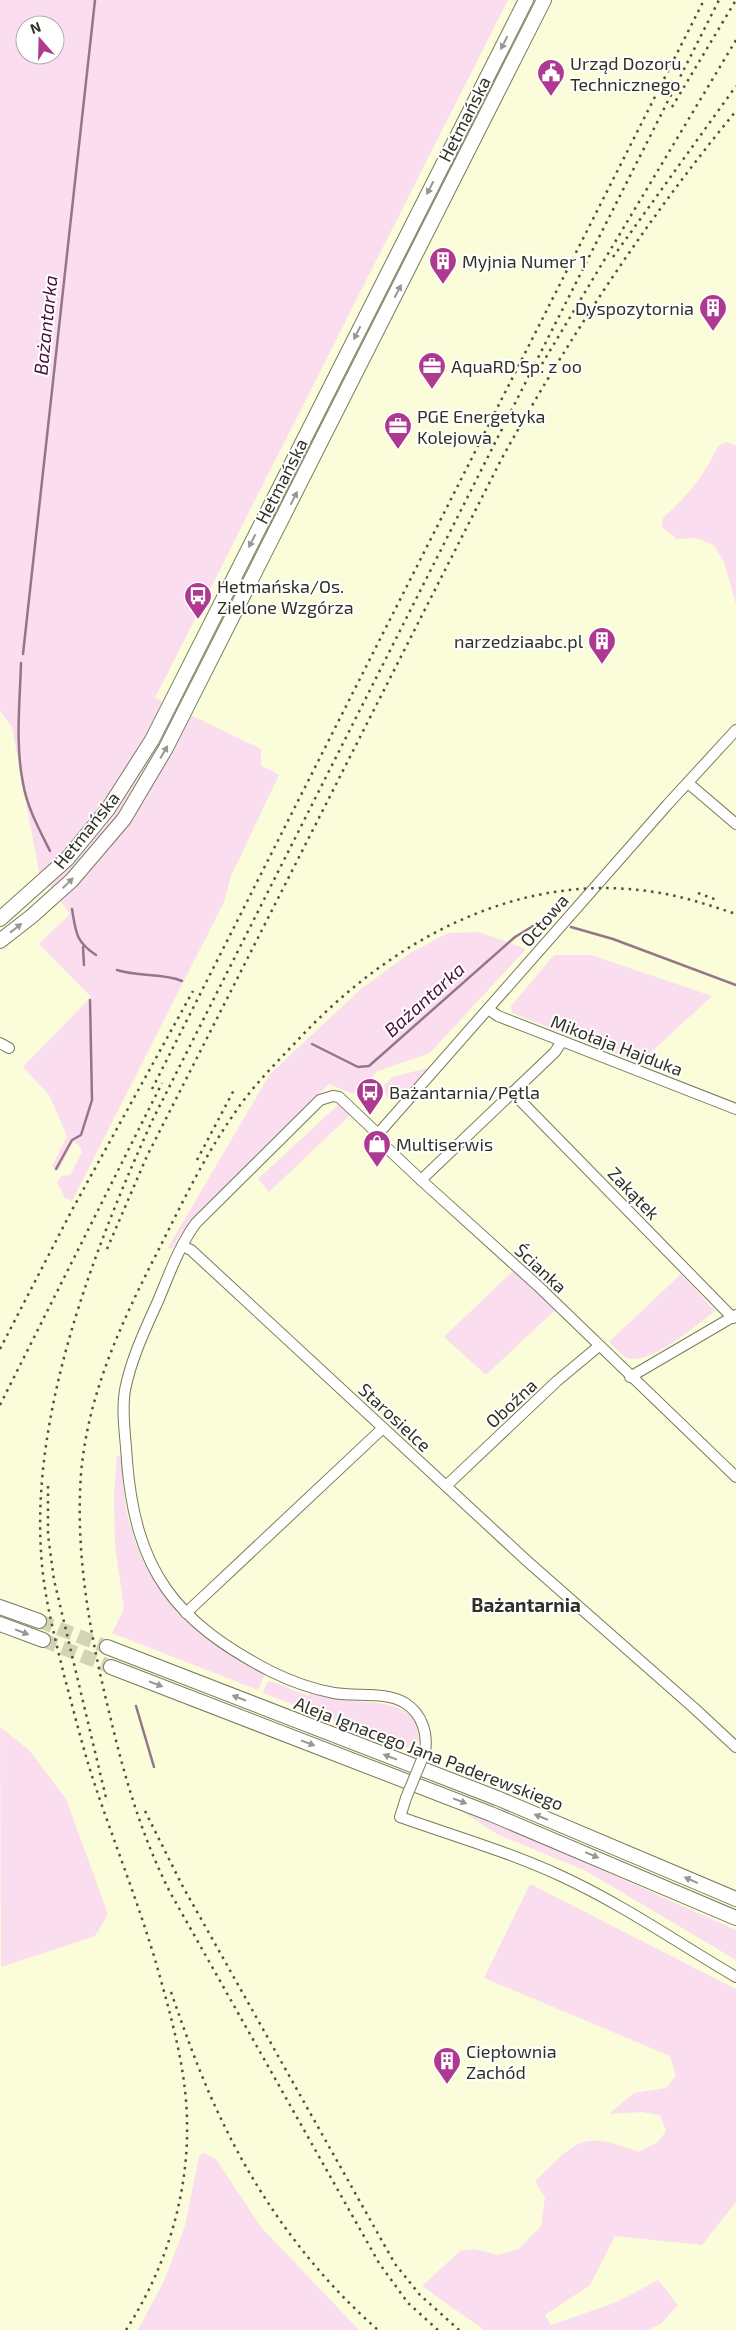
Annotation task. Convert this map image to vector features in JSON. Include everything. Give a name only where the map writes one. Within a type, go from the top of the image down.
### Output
[{"type":"main road","name":"Hetmańska","points":[[0,919],[67,859],[108,809],[152,740],[526,0]]},
{"type":"main road","points":[[531,0],[533,10],[537,16]]},
{"type":"main road","name":"Hetmańska","points":[[0,941],[32,916],[72,880],[124,819],[147,780],[175,731],[544,0]]},
{"type":"main road","points":[[336,373],[353,381]]},
{"type":"main road","points":[[21,902],[32,916]]},
{"type":"main road","points":[[0,1606],[38,1621]]},
{"type":"main road","points":[[0,1624],[43,1640]]},
{"type":"main road","name":"Aleja Ignacego Jana Paderewskiego","points":[[107,1647],[496,1798],[736,1899]]},
{"type":"main road","name":"Aleja Ignacego Jana Paderewskiego","points":[[111,1667],[491,1814],[736,1918]]},
{"type":"main road","points":[[709,1906],[736,1922]]},
{"type":"street","name":"Octowa","points":[[378,1134],[736,730]]},
{"type":"street","points":[[688,783],[736,824]]},
{"type":"street","name":"Mikołaja Hajduka","points":[[488,1009],[498,1016],[736,1109]]},
{"type":"street","points":[[421,1180],[555,1052],[562,1041]]},
{"type":"street","name":"Zakątek","points":[[512,1092],[734,1316]]},
{"type":"street","name":"Ścianka","points":[[182,1246],[196,1223],[320,1100],[333,1096],[339,1097],[378,1134],[386,1147],[736,1477]]},
{"type":"street","points":[[182,1246],[129,1371],[124,1392],[124,1422],[129,1488],[133,1515],[140,1538],[158,1576],[186,1613],[224,1645],[290,1680],[335,1693],[387,1697],[404,1702],[422,1722],[427,1742],[400,1817],[497,1851],[562,1877],[626,1911],[736,1977]]},
{"type":"street","name":"Starosielce","points":[[182,1246],[192,1250],[446,1486],[736,1747]]},
{"type":"street","points":[[630,1377],[734,1316]]},
{"type":"street","name":"Oboźna","points":[[446,1486],[557,1381],[599,1346]]},
{"type":"street","points":[[186,1613],[383,1428]]},
{"type":"shaded area","points":[[0,0],[508,0],[155,698],[261,749],[261,765],[279,775],[231,876],[224,902],[72,1201],[65,1198],[57,1182],[62,1176],[70,1175],[82,1152],[79,1145],[73,1142],[58,1171],[52,1166],[67,1136],[49,1095],[23,1067],[91,997],[39,944],[70,914],[39,872],[12,727],[0,711]]},
{"type":"shaded area","points":[[727,442],[736,446],[736,604],[724,562],[714,545],[696,538],[677,539],[662,527],[663,518],[695,485],[718,446]]},
{"type":"shaded area","points":[[479,932],[526,949],[430,1053],[378,1071],[353,1094],[329,1084],[193,1220],[182,1234],[180,1233],[173,1248],[167,1249],[270,1074],[361,989],[410,953],[448,933]]},
{"type":"shaded area","points":[[554,955],[591,955],[712,996],[639,1063],[512,1013],[511,1006]]},
{"type":"shaded area","points":[[431,1067],[403,1099],[394,1101],[386,1095],[384,1085],[393,1077]]},
{"type":"shaded area","points":[[339,1104],[350,1115],[269,1192],[258,1179]]},
{"type":"shaded area","points":[[513,1271],[555,1310],[486,1375],[444,1337]]},
{"type":"shaded area","points":[[681,1274],[715,1311],[660,1351],[636,1359],[624,1357],[609,1342]]},
{"type":"shaded area","points":[[117,1454],[121,1459],[126,1508],[134,1538],[145,1565],[159,1588],[175,1608],[194,1626],[215,1643],[265,1674],[258,1690],[112,1633],[124,1609],[115,1546],[114,1494]]},
{"type":"shaded area","points":[[270,1681],[309,1696],[310,1693],[399,1708],[413,1720],[418,1730],[419,1743],[412,1743],[411,1749],[263,1693],[267,1682]]},
{"type":"shaded area","points":[[0,1727],[29,1750],[66,1799],[108,1914],[95,1936],[1,1967]]},
{"type":"shaded area","points":[[460,1810],[524,1835],[736,1930],[736,1960],[586,1871],[497,1834]]},
{"type":"shaded area","points":[[530,1884],[736,1989],[736,2202],[702,2245],[615,2236],[590,2285],[545,2315],[551,2325],[617,2302],[658,2280],[678,2305],[661,2324],[647,2330],[484,2330],[422,2286],[460,2251],[475,2249],[498,2255],[519,2249],[541,2226],[545,2198],[535,2181],[571,2148],[580,2143],[603,2141],[638,2152],[658,2142],[666,2131],[660,2115],[642,2112],[609,2114],[634,2093],[666,2088],[676,2076],[670,2056],[484,1978]]},
{"type":"shaded area","points":[[203,2153],[216,2159],[261,2227],[359,2330],[138,2330],[164,2281],[185,2226],[199,2156]]},
{"type":"waterway","name":"Bażantarka","points":[[23,654],[95,0]]},
{"type":"waterway","name":"Bażantarka","points":[[21,663],[19,723],[21,768],[30,809],[50,851]]},
{"type":"waterway","name":"Bażantarka","points":[[72,909],[74,924],[80,940],[96,955]]},
{"type":"waterway","name":"Bażantarka","points":[[312,1044],[358,1067],[369,1066],[515,937],[533,926],[549,924]]},
{"type":"waterway","name":"Bażantarka","points":[[571,927],[613,939],[736,985]]},
{"type":"waterway","points":[[83,947],[84,965]]},
{"type":"waterway","name":"Bażantarka","points":[[117,970],[182,981]]},
{"type":"waterway","points":[[56,1169],[72,1140],[81,1135],[92,1100],[90,1000]]},
{"type":"waterway","points":[[136,1706],[154,1767]]},
{"type":"tunnel","points":[[39,1621],[107,1647]]},
{"type":"tunnel","points":[[43,1640],[111,1667]]},
{"type":"railway","points":[[152,1089],[704,0]]},
{"type":"railway","points":[[126,2330],[153,2282],[172,2230],[184,2176],[187,2148],[186,2102],[178,2048],[170,2012],[144,1926],[87,1761],[64,1675],[47,1598],[41,1551],[41,1497],[47,1441],[57,1385],[72,1329],[90,1274],[131,1168],[153,1119],[719,0]]},
{"type":"railway","points":[[672,107],[736,0]]},
{"type":"railway","points":[[542,364],[736,40]]},
{"type":"railway","points":[[613,257],[736,86]]},
{"type":"railway","points":[[107,1249],[147,1156],[502,458],[582,323],[611,279],[671,194],[736,111]]},
{"type":"railway","points":[[438,2330],[408,2303],[379,2263],[171,1894],[143,1831],[122,1764],[97,1659],[86,1598],[80,1536],[80,1505],[81,1474],[91,1413],[110,1354],[122,1325],[215,1142],[243,1102],[272,1067],[332,1006],[371,974],[413,945],[457,922],[504,904],[553,892],[603,888],[654,892],[685,898],[736,914]]},
{"type":"railway","points":[[698,893],[717,900]]},
{"type":"railway","points":[[0,1349],[72,1210],[193,991]]},
{"type":"railway","points":[[0,1405],[162,1083]]},
{"type":"railway","points":[[197,1160],[235,1088]]},
{"type":"railway","points":[[48,1486],[48,1535],[54,1580],[107,1802]]},
{"type":"railway","points":[[145,1811],[182,1885],[395,2264],[420,2295],[459,2330]]},
{"type":"railway","points":[[171,1992],[210,2094],[225,2127],[256,2183],[291,2236],[311,2261],[332,2285],[378,2330]]},
{"type":"place","name":"Urząd Dozoru Technicznego","points":[[551,97]]},
{"type":"place","name":"Myjnia Numer 1","points":[[443,285]]},
{"type":"place","name":"Dyspozytornia","points":[[713,332]]},
{"type":"place","name":"AquaRD Sp. z oo","points":[[432,390]]},
{"type":"place","name":"PGE Energetyka Kolejowa","points":[[398,450]]},
{"type":"place","name":"Hetmańska/Os. Zielone Wzgórza","points":[[198,620]]},
{"type":"place","name":"narzedziaabc.pl","points":[[602,665]]},
{"type":"place","name":"Bażantarnia/Pętla","points":[[370,1116]]},
{"type":"place","name":"Multiserwis","points":[[377,1168]]},
{"type":"place","name":"Ciepłownia Zachód","points":[[447,2085]]},
{"type":"district","name":"Bażantarnia","points":[[526,1604]]}]
